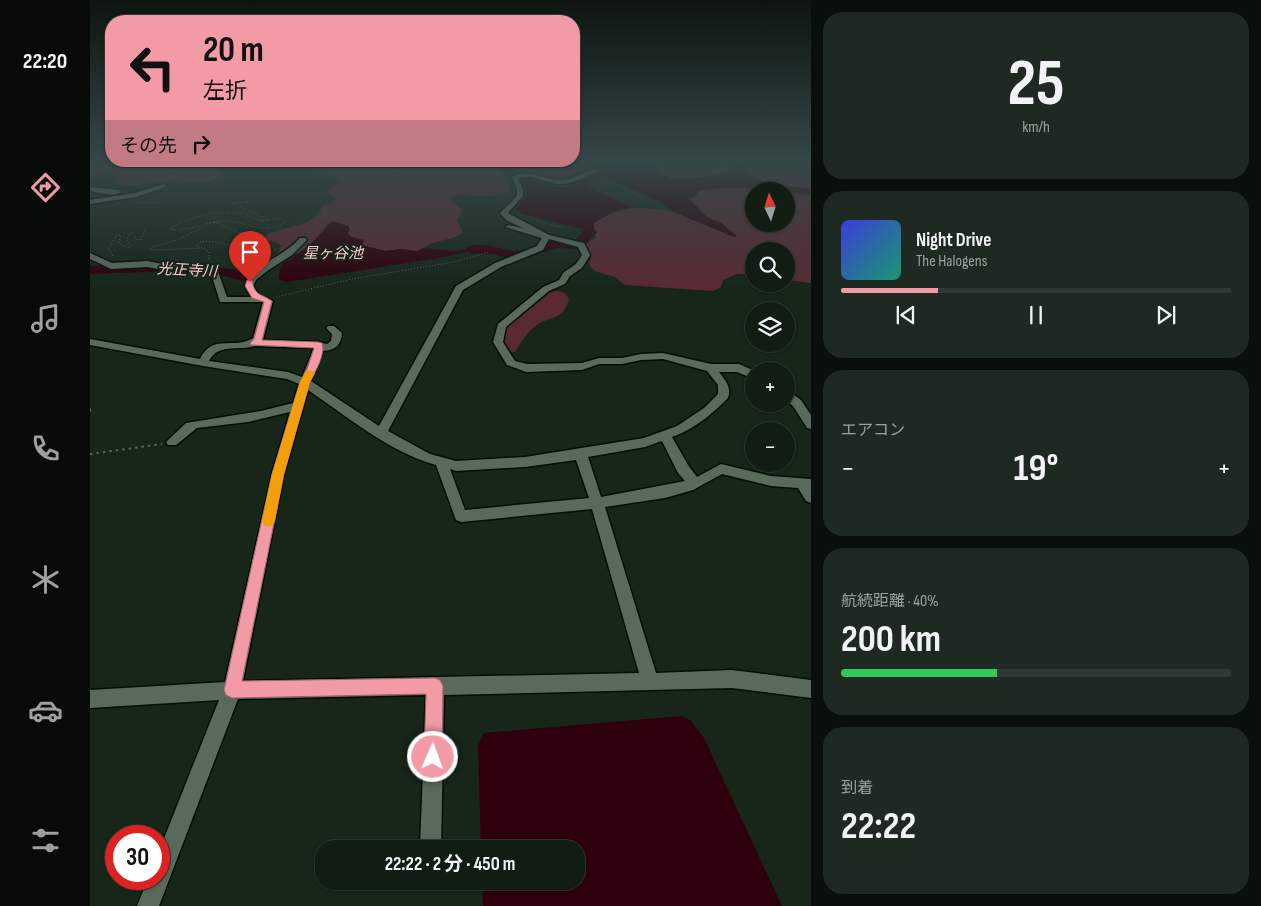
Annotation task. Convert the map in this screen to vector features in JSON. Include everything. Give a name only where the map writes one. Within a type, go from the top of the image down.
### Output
[{"type":"street","points":[[514,203],[505,212],[506,216],[546,236]]},
{"type":"street","points":[[509,228],[578,245],[586,255],[579,266],[566,274],[562,282],[546,289],[501,326],[498,342],[511,363],[526,368],[582,366],[599,361],[622,361],[641,357],[663,356],[712,368],[739,368],[745,371]]},
{"type":"street","points":[[381,433],[459,288],[498,266],[540,248],[544,244],[546,236]]},
{"type":"street","points":[[254,343],[258,340],[268,303],[255,296],[249,286],[252,278],[268,266],[285,258],[298,248],[303,240]]},
{"type":"street","points":[[90,254],[96,260],[111,266],[147,264],[163,267],[213,268],[223,300],[264,300]]},
{"type":"street","points":[[318,348],[330,347],[336,342],[337,333],[331,328]]},
{"type":"street","points":[[90,342],[203,363],[274,373],[305,382],[381,433],[416,453],[456,466],[474,466],[580,454],[645,442],[666,436],[694,421],[724,395],[723,385],[712,368]]},
{"type":"street","points":[[203,363],[207,353],[212,348],[254,343],[318,345],[318,348]]},
{"type":"street","points":[[148,906],[232,690],[278,474],[305,382],[312,369],[318,348]]},
{"type":"street","points":[[795,401],[811,425]]},
{"type":"street","points":[[172,442],[190,426],[245,418],[285,410],[299,405]]},
{"type":"street","points":[[666,436],[683,469],[695,484]]},
{"type":"street","points":[[580,454],[597,503],[650,682]]},
{"type":"street","points":[[441,462],[461,516],[597,503],[665,492],[695,484],[714,470],[721,468],[752,477],[807,484],[811,497]]},
{"type":"street","points":[[90,699],[232,690],[732,679],[811,689]]},
{"type":"street","points":[[431,840],[435,686]]},
{"type":"path","points":[[232,203],[270,220]]},
{"type":"path","points":[[303,240],[326,213],[324,206],[327,203]]},
{"type":"path","points":[[211,213],[239,213],[261,221],[283,218],[286,221],[279,226],[264,229],[252,228],[230,221],[214,222],[206,222],[175,231],[169,230],[180,222],[211,213]]},
{"type":"path","points":[[213,268],[208,258],[207,249],[199,247],[153,250],[149,248],[176,240],[201,226],[214,222],[253,240],[274,246],[278,250],[275,252]]},
{"type":"path","points":[[116,258],[108,249],[116,236],[121,235],[119,242],[121,246],[129,248],[131,246],[127,240],[129,234],[133,233],[136,240],[141,240],[143,238],[142,234],[146,229]]},
{"type":"path","points":[[199,247],[196,246],[199,242],[220,240],[252,254],[270,255]]},
{"type":"path","points":[[264,300],[352,279],[454,262],[489,252]]},
{"type":"path","points":[[90,409],[90,414]]},
{"type":"path","points":[[90,454],[172,442]]},
{"type":"shaded area","points":[[331,203],[454,203],[462,210],[457,221],[463,232],[456,237],[432,243],[418,251],[400,249],[386,251],[362,245],[364,241],[351,237],[328,223],[320,235],[301,252],[286,256],[258,269],[253,268],[273,257],[279,251],[281,246],[276,242],[267,241],[265,237],[267,234],[305,223],[316,216],[321,208]]},
{"type":"shaded area","points":[[693,203],[745,203],[745,232],[795,232],[795,203],[811,203],[811,283],[795,281],[795,242],[745,242],[745,274],[736,274],[723,280],[721,287],[713,291],[625,285],[615,277],[595,271],[589,265],[591,259],[585,245],[596,237],[593,229],[594,223],[613,211],[638,208],[674,212],[734,237],[736,236],[721,223],[707,217]]},
{"type":"shaded area","points":[[554,291],[563,292],[569,299],[563,311],[559,315],[534,327],[515,352],[508,353],[503,343],[504,333],[508,324],[525,307]]},
{"type":"water","points":[[520,203],[622,203],[632,208],[612,213],[598,220],[594,223],[594,232],[523,214],[515,209]]},
{"type":"water","points":[[661,203],[693,203],[707,217],[721,223],[737,236],[734,237],[674,212]]},
{"type":"water","name":"星ヶ谷池","points":[[332,221],[348,226],[350,229],[348,233],[351,237],[364,240],[362,245],[386,251],[400,249],[418,251],[422,248],[451,251],[470,249],[472,251],[287,282],[278,279],[281,265],[309,246]]},
{"type":"water","points":[[681,716],[690,720],[704,738],[782,906],[483,906],[482,890],[585,890],[585,840],[481,840],[478,745],[484,733]]},
{"type":"waterway","points":[[525,255],[555,244],[576,246],[590,232]]},
{"type":"waterway","points":[[472,250],[496,250],[505,254],[520,254]]},
{"type":"waterway","name":"光正寺川","points":[[90,270],[149,268],[221,271],[244,277],[277,259]]},
{"type":"slow traffic","points":[[268,521],[278,474],[305,382],[310,373]]},
{"type":"route","points":[[250,282],[249,286],[255,296],[261,300],[268,301],[258,340],[254,343],[318,345],[318,348],[312,369],[305,382],[278,474],[232,690],[435,686],[433,757]]}]
